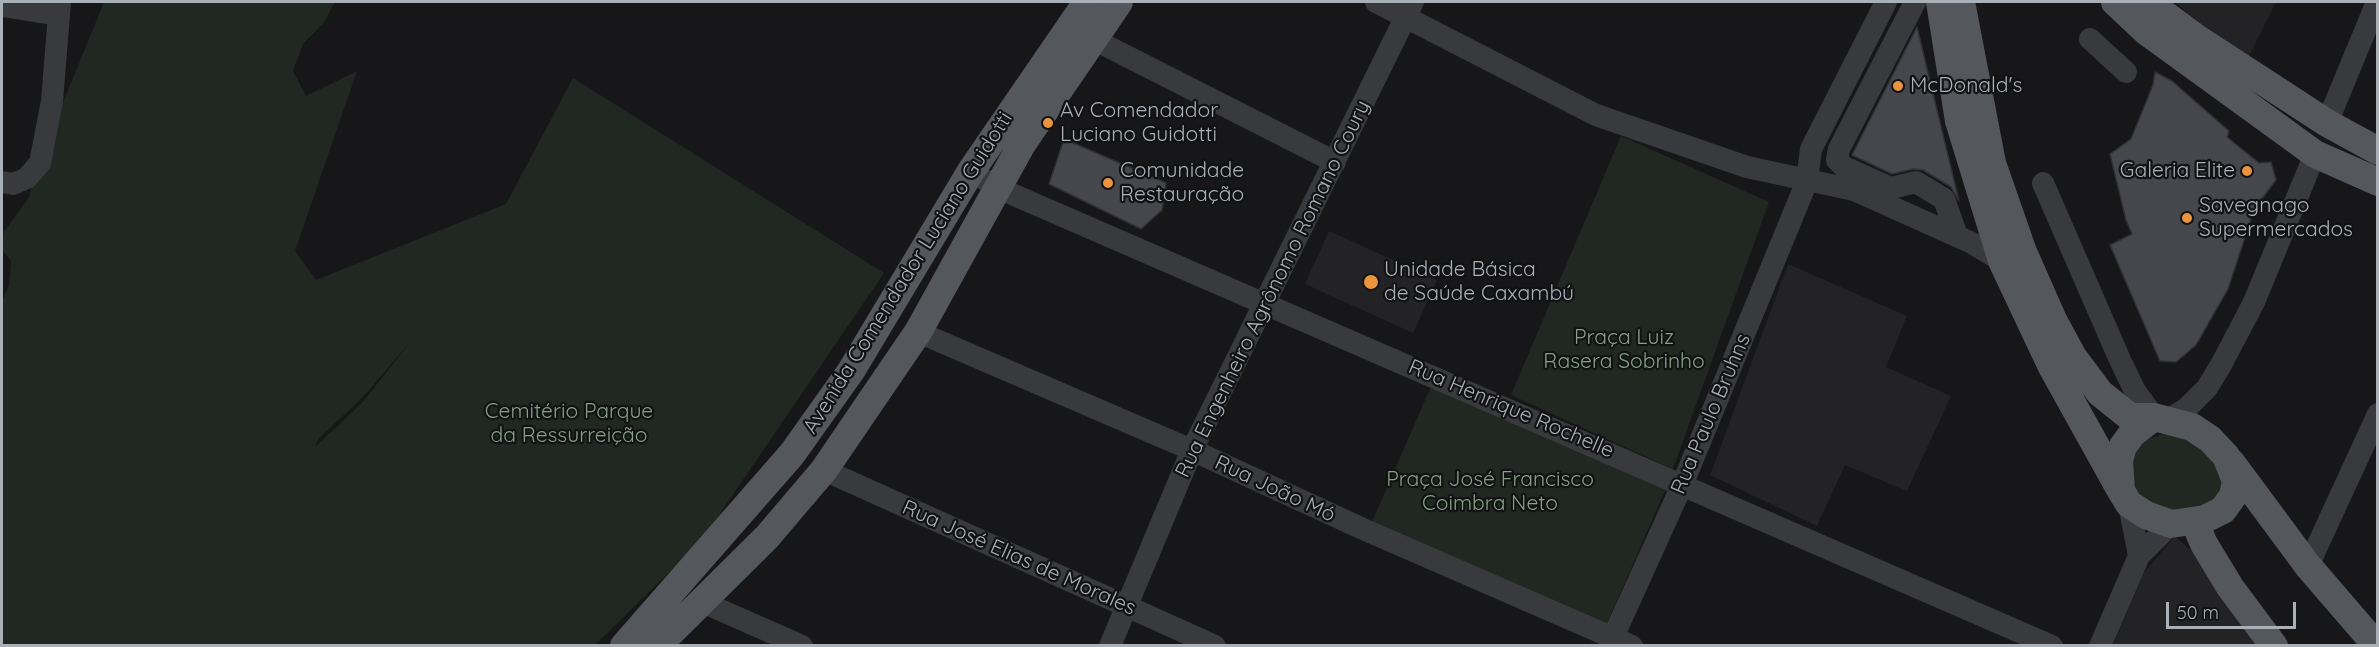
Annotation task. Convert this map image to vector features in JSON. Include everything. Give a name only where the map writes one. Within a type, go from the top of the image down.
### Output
[{"type":"main road","name":"Avenida Comendador Luciano Guidotti","points":[[624,645],[792,454],[851,371],[971,171],[1087,2]]},
{"type":"main road","name":"Avenida Comendador Luciano Guidotti","points":[[657,645],[767,537],[824,470],[918,332],[1022,144],[1119,2]]},
{"type":"main road","points":[[1940,2],[1959,121],[2002,261],[2052,367],[2125,498],[2146,515],[2183,522],[2223,510],[2233,496],[2236,481],[2226,456]]},
{"type":"main road","points":[[1961,2],[1992,163],[2023,252],[2053,320],[2073,357],[2100,393],[2130,417],[2160,419],[2192,427],[2226,456],[2308,566],[2377,645]]},
{"type":"main road","points":[[2115,2],[2147,32],[2316,154],[2378,182]]},
{"type":"main road","points":[[2148,2],[2198,39],[2327,123],[2378,151]]},
{"type":"main road","points":[[2202,72],[2219,73],[2316,133],[2321,131],[2327,123]]},
{"type":"main road","points":[[2316,154],[2324,150],[2340,149],[2378,164]]},
{"type":"main road","points":[[2125,498],[2119,461],[2123,446],[2132,434],[2160,419]]},
{"type":"main road","points":[[2183,522],[2204,544],[2230,587],[2274,645]]},
{"type":"street","points":[[1376,2],[1410,9],[1596,115],[1747,167],[1854,190],[1958,236],[2002,261]]},
{"type":"street","name":"Rua Paulo Bruhns","points":[[1618,643],[1807,181],[1811,149],[1886,2]]},
{"type":"street","points":[[1915,2],[1839,149],[1837,160],[1844,167],[1891,188],[1917,182],[1944,199],[1958,236]]},
{"type":"street","points":[[2327,123],[2377,2]]},
{"type":"street","points":[[2,6],[59,8],[52,101],[40,163],[27,178],[7,183]]},
{"type":"street","name":"Rua Engenheiro Agrônomo Romano Coury","points":[[1110,645],[1192,450],[1410,9]]},
{"type":"street","points":[[1093,39],[1335,162]]},
{"type":"street","points":[[2090,39],[2126,72]]},
{"type":"street","points":[[2043,183],[2135,391],[2160,419],[2187,408],[2207,388],[2222,365],[2254,302],[2316,154]]},
{"type":"street","name":"Rua Henrique Rochelle","points":[[971,171],[998,188],[1683,483],[2052,645]]},
{"type":"street","name":"Rua João Mó","points":[[918,332],[1192,450],[1363,530],[1618,643]]},
{"type":"street","points":[[2308,566],[2378,414]]},
{"type":"street","name":"Rua José Elias de Morales","points":[[824,470],[1215,645]]},
{"type":"street","points":[[2125,498],[2139,556]]},
{"type":"street","points":[[2100,645],[2139,556],[2183,522]]},
{"type":"street","points":[[700,601],[802,645]]},
{"type":"shaded area","points":[[2174,2],[2276,2],[2247,60]]},
{"type":"shaded area","name":"Unidade Básica de Saúde Caxambú","points":[[1329,231],[1437,280],[1413,333],[1305,284]]},
{"type":"shaded area","points":[[1788,264],[1907,316],[1886,367],[1951,396],[1907,491],[1845,465],[1817,526],[1710,475]]},
{"type":"shaded area","points":[[2175,536],[2193,553],[2269,646],[2113,646],[2143,574]]},
{"type":"green space","name":"Cemitério Parque da Ressurreição","points":[[104,2],[335,2],[324,22],[303,44],[293,71],[306,96],[357,71],[295,251],[316,280],[506,204],[573,78],[884,273],[702,540],[594,646],[2,645],[2,301],[9,285],[11,261],[2,250],[2,235],[29,197],[36,169]],"holes":[[[411,341],[362,403],[315,447],[318,439],[363,397]]]},
{"type":"green space","name":"Praça Luiz Rasera Sobrinho","points":[[1621,136],[1769,202],[1673,469],[1511,395]]},
{"type":"green space","name":"Praça José Francisco Coimbra Neto","points":[[1433,382],[1667,486],[1605,628],[1371,524]]},
{"type":"green space","points":[[2169,432],[2184,434],[2225,472],[2222,502],[2158,513],[2131,487],[2132,450],[2142,441]]},
{"type":"building","points":[[1917,27],[1959,201],[1951,187],[1923,170],[1913,169],[1892,174],[1852,155]]},
{"type":"building","name":"Savegnago Supermercados","points":[[2155,72],[2172,81],[2229,131],[2227,137],[2259,163],[2271,162],[2276,180],[2248,217],[2251,219],[2228,289],[2196,345],[2176,362],[2160,361],[2110,245],[2132,234],[2126,220],[2110,154],[2131,139],[2153,85]]},
{"type":"building","name":"Comunidade Restauração","points":[[1064,139],[1166,183],[1162,210],[1141,229],[1049,184]]},
{"type":"place","name":"McDonald's","points":[[1898,86]]},
{"type":"place","name":"Av Comendador Luciano Guidotti","points":[[1048,123]]},
{"type":"place","name":"Galeria Elite","points":[[2247,171]]},
{"type":"place","name":"Comunidade Restauração","points":[[1108,183]]},
{"type":"place","name":"Savegnago Supermercados","points":[[2187,218]]},
{"type":"place","name":"Unidade Básica de Saúde Caxambú","points":[[1371,282]]}]
